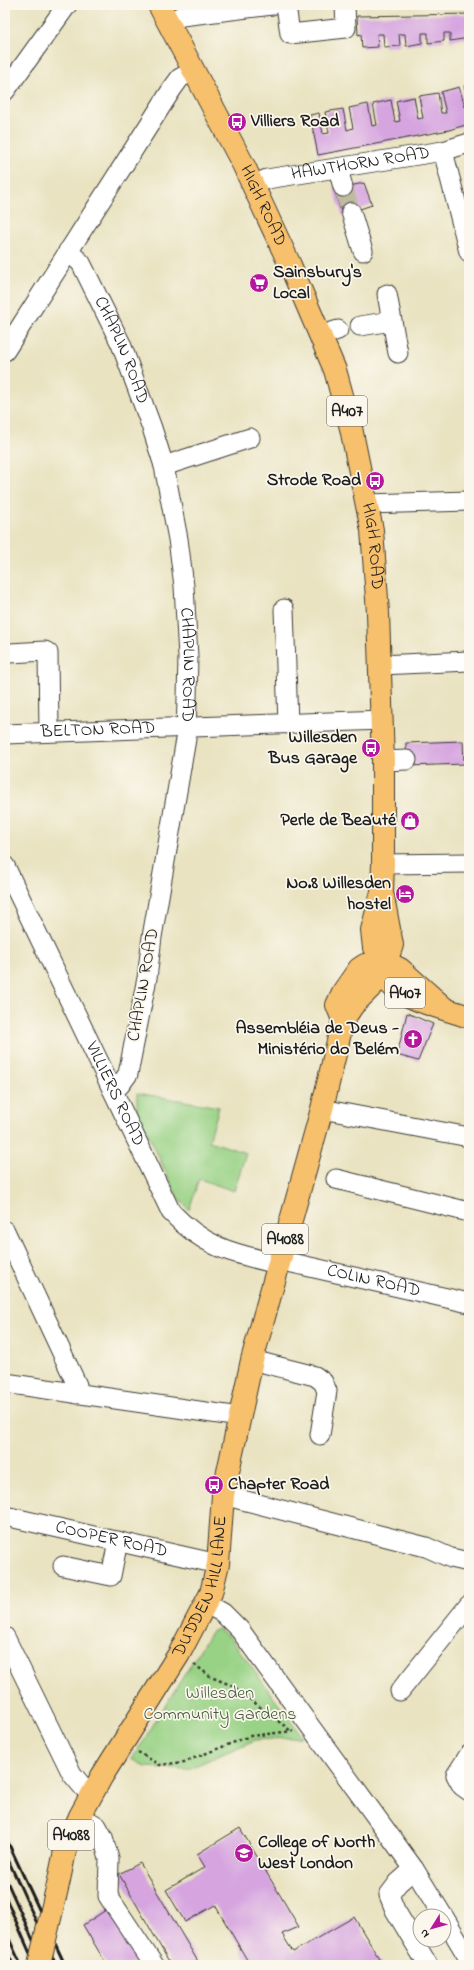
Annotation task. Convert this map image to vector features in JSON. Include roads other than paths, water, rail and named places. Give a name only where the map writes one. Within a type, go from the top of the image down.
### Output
[{"type":"main road","name":"HIGH ROAD","points":[[163,14],[330,333],[335,370],[352,428],[372,530],[380,665],[383,761],[383,864],[382,892],[372,930],[374,948],[386,962],[400,969],[444,1008],[469,1017]]},
{"type":"main road","name":"DUDDEN HILL LANE","points":[[39,1965],[65,1851],[80,1816],[179,1654],[207,1604],[211,1593],[218,1564],[223,1495],[252,1360],[322,1109],[343,1020],[337,1005],[353,976],[365,965],[386,962]]},
{"type":"street","points":[[5,91],[67,5]]},
{"type":"street","points":[[163,14],[182,16],[272,5]]},
{"type":"street","points":[[286,5],[290,34],[346,28],[345,5]]},
{"type":"street","points":[[5,351],[172,89],[180,78],[193,71]]},
{"type":"street","name":"HAWTHORN ROAD","points":[[253,185],[267,179],[341,178],[469,143]]},
{"type":"street","points":[[443,151],[469,252]]},
{"type":"street","points":[[352,212],[363,251]]},
{"type":"street","name":"CHAPLIN ROAD","points":[[68,251],[74,254],[81,263],[121,344],[164,466],[178,539],[184,586],[188,657],[186,739],[152,937],[147,978],[128,1074],[120,1086],[112,1089]]},
{"type":"street","points":[[387,294],[398,353]]},
{"type":"street","points":[[360,326],[392,322]]},
{"type":"street","points":[[164,466],[250,438]]},
{"type":"street","points":[[367,504],[469,501]]},
{"type":"street","points":[[284,609],[288,724]]},
{"type":"street","points":[[10,653],[45,651],[48,653],[49,732]]},
{"type":"street","points":[[380,665],[469,661]]},
{"type":"street","name":"BELTON ROAD","points":[[5,734],[382,720]]},
{"type":"street","points":[[383,761],[407,760]]},
{"type":"street","points":[[383,864],[469,863]]},
{"type":"street","name":"VILLIERS ROAD","points":[[5,866],[171,1212],[186,1228],[204,1240],[225,1250],[279,1262]]},
{"type":"street","points":[[322,1109],[469,1137]]},
{"type":"street","points":[[336,1179],[469,1212]]},
{"type":"street","points":[[5,1231],[77,1385],[76,1394]]},
{"type":"street","name":"COLIN ROAD","points":[[279,1262],[469,1303]]},
{"type":"street","points":[[252,1360],[315,1376],[323,1382],[327,1391],[320,1435]]},
{"type":"street","points":[[5,1383],[240,1417]]},
{"type":"street","points":[[223,1495],[426,1547],[451,1558],[469,1562]]},
{"type":"street","name":"COOPER ROAD","points":[[5,1516],[218,1564]]},
{"type":"street","points":[[63,1566],[111,1576],[118,1542]]},
{"type":"street","points":[[207,1604],[223,1613],[240,1630],[414,1869],[438,1908]]},
{"type":"street","points":[[400,1690],[469,1605]]},
{"type":"street","points":[[5,1637],[72,1774],[83,1787],[93,1793]]},
{"type":"street","points":[[469,1755],[456,1775],[462,1786],[469,1791]]},
{"type":"street","points":[[80,1816],[97,1826],[103,1837],[109,1859],[108,1896],[154,1965]]},
{"type":"street","points":[[414,1869],[398,1883],[389,1895],[395,1910],[428,1965]]},
{"type":"street","points":[[452,1930],[468,1955]]},
{"type":"tunnel","points":[[343,187],[351,212]]},
{"type":"railway","points":[[5,1836],[65,1965]]},
{"type":"railway","points":[[5,1853],[56,1965]]},
{"type":"railway","points":[[5,1877],[44,1965]]},
{"type":"railway","points":[[5,1896],[35,1965]]},
{"type":"railway","points":[[5,1930],[21,1965]]},
{"type":"railway","points":[[5,1947],[13,1965]]},
{"type":"place","name":"Villiers Road","points":[[237,122]]},
{"type":"place","name":"Sainsbury's Local","points":[[259,283]]},
{"type":"place","name":"Strode Road","points":[[375,481]]},
{"type":"place","name":"Willesden Bus Garage","points":[[371,748]]},
{"type":"place","name":"Perle de Beauté","points":[[410,821]]},
{"type":"place","name":"No.8 Willesden hostel","points":[[405,894]]},
{"type":"place","name":"Assembléia de Deus - Ministério do Belém","points":[[413,1039]]},
{"type":"place","name":"Chapter Road","points":[[214,1485]]},
{"type":"place","name":"College of North West London","points":[[244,1853]]},
{"type":"park label","name":"Willesden Community Gardens","points":[[220,1704]]}]
